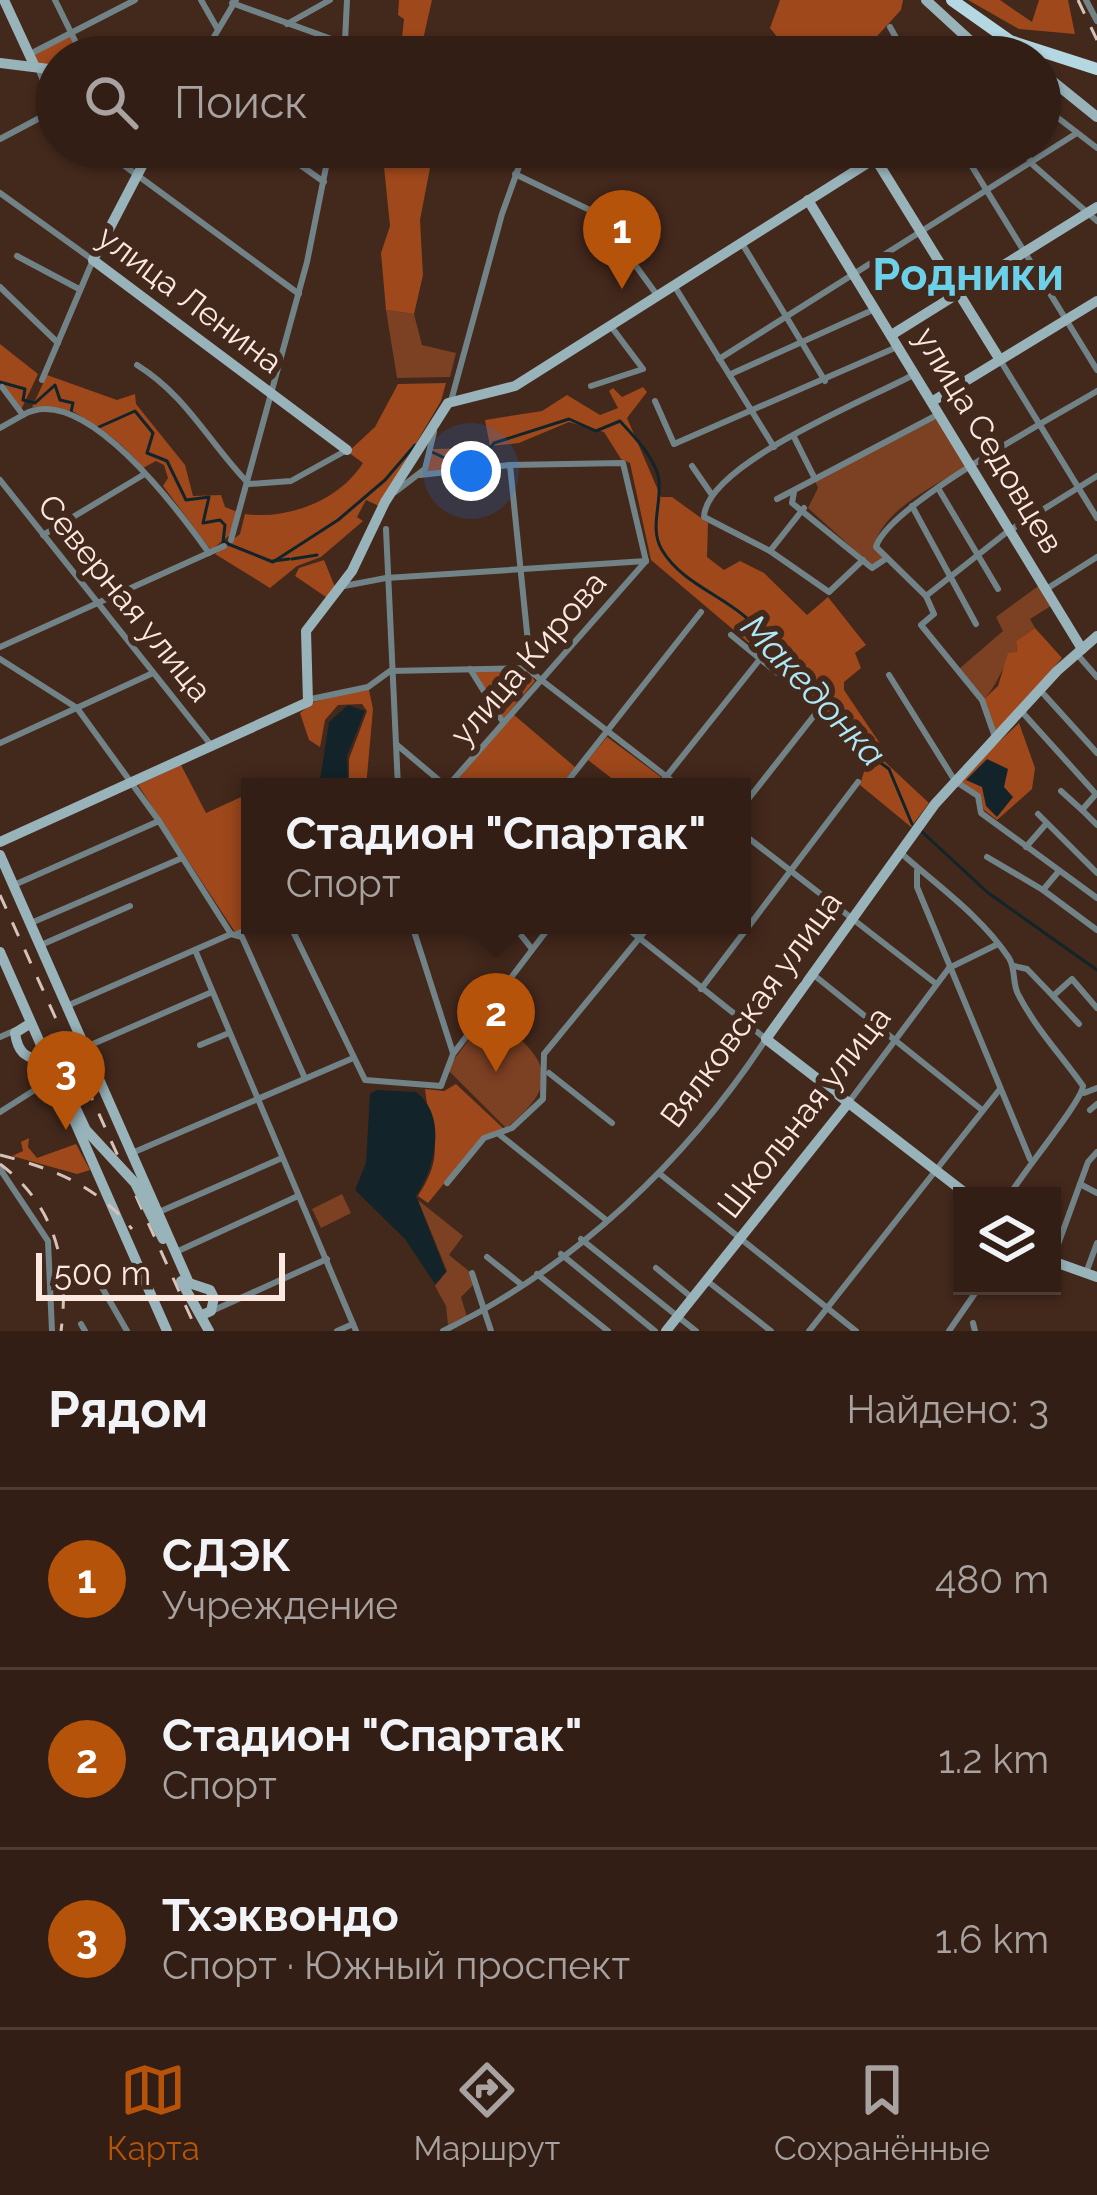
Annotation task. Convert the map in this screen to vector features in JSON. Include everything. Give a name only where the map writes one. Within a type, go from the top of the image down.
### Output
[{"type":"main road","points":[[4,0],[36,68]]},
{"type":"main road","points":[[926,0],[965,36]]},
{"type":"main road","points":[[952,0],[1001,36]]},
{"type":"main road","points":[[1061,57],[1097,69]]},
{"type":"main road","points":[[0,63],[36,68]]},
{"type":"main road","points":[[1061,88],[1097,118]]},
{"type":"main road","points":[[93,260],[140,168]]},
{"type":"main road","points":[[0,842],[307,702],[306,631],[340,586],[391,493],[451,401],[515,386],[859,168]]},
{"type":"main road","points":[[881,168],[1000,360]]},
{"type":"main road","name":"улица Седовцев","points":[[808,200],[1048,588],[1079,651]]},
{"type":"main road","points":[[896,340],[959,294],[1095,213]]},
{"type":"main road","name":"улица Ленина","points":[[93,260],[346,450]]},
{"type":"main road","points":[[933,400],[1097,301]]},
{"type":"main road","name":"Вялковская улица","points":[[766,1039],[917,827],[1040,690],[1097,636]]},
{"type":"main road","points":[[0,855],[191,1286],[210,1290],[209,1331]]},
{"type":"main road","points":[[0,952],[25,1026],[86,1130],[135,1183],[207,1313]]},
{"type":"main road","points":[[25,1026],[40,1028],[50,1068],[166,1331]]},
{"type":"main road","points":[[25,1026],[15,1038],[23,1054],[50,1068]]},
{"type":"main road","points":[[766,1039],[958,1187]]},
{"type":"main road","name":"Школьная улица","points":[[666,1331],[849,1102]]},
{"type":"main road","points":[[1061,1264],[1091,1275]]},
{"type":"street","points":[[55,0],[72,36]]},
{"type":"street","points":[[65,36],[135,0]]},
{"type":"street","points":[[201,0],[217,28]]},
{"type":"street","points":[[287,24],[330,0]]},
{"type":"street","points":[[345,36],[347,0]]},
{"type":"street","points":[[1086,0],[1097,21]]},
{"type":"street","points":[[213,36],[234,2],[322,36]]},
{"type":"street","points":[[890,27],[895,36]]},
{"type":"street","points":[[29,55],[36,51]]},
{"type":"street","points":[[1061,120],[1097,148]]},
{"type":"street","points":[[0,139],[36,122]]},
{"type":"street","points":[[1061,145],[1077,133]]},
{"type":"street","points":[[128,168],[298,294]]},
{"type":"street","points":[[304,168],[324,182]]},
{"type":"street","points":[[0,647],[228,543],[249,484],[326,168]]},
{"type":"street","points":[[451,401],[517,168]]},
{"type":"street","points":[[973,168],[1097,370]]},
{"type":"street","points":[[719,359],[1028,168]]},
{"type":"street","points":[[1037,168],[1095,213]]},
{"type":"street","points":[[515,174],[598,214],[657,295]]},
{"type":"street","name":"улица Ленина","points":[[0,193],[93,260]]},
{"type":"street","points":[[741,242],[825,381]]},
{"type":"street","points":[[17,256],[79,290]]},
{"type":"street","points":[[42,380],[93,260]]},
{"type":"street","points":[[674,284],[774,447]]},
{"type":"street","points":[[0,287],[58,344]]},
{"type":"street","points":[[730,375],[875,309]]},
{"type":"street","points":[[591,386],[643,369],[610,325]]},
{"type":"street","points":[[655,401],[674,444],[825,381],[896,340]]},
{"type":"street","points":[[1000,360],[1097,518]]},
{"type":"street","points":[[137,364],[187,403],[212,446],[249,484],[291,481],[346,450]]},
{"type":"street","points":[[863,560],[830,592],[770,551],[704,518],[712,495],[749,459],[916,373]]},
{"type":"street","points":[[2,387],[23,415]]},
{"type":"street","points":[[997,739],[982,700],[922,626],[934,614],[926,596],[876,547],[913,506],[938,488],[1097,391]]},
{"type":"street","points":[[0,428],[23,415],[56,409],[111,438],[168,497],[208,553]]},
{"type":"street","points":[[777,499],[940,413]]},
{"type":"street","points":[[794,437],[815,479]]},
{"type":"street","points":[[420,475],[424,448]]},
{"type":"street","points":[[340,586],[386,578],[646,561],[623,464],[510,465],[420,475],[391,493]]},
{"type":"street","points":[[510,465],[530,668],[607,733],[666,777],[760,659]]},
{"type":"street","points":[[692,466],[712,495]]},
{"type":"street","points":[[44,536],[143,474]]},
{"type":"street","points":[[926,596],[1012,530],[1097,476]]},
{"type":"street","name":"Северная улица","points":[[0,480],[212,746]]},
{"type":"street","points":[[938,488],[998,589]]},
{"type":"street","points":[[796,490],[792,503],[804,508],[872,568],[887,558]]},
{"type":"street","points":[[913,506],[976,624]]},
{"type":"street","points":[[770,551],[804,508]]},
{"type":"street","points":[[386,529],[397,778]]},
{"type":"street","points":[[1048,588],[1097,557]]},
{"type":"street","name":"улица Кирова","points":[[455,778],[646,561]]},
{"type":"street","points":[[570,778],[701,612]]},
{"type":"street","points":[[731,635],[820,708],[751,796]]},
{"type":"street","points":[[1079,651],[1097,677]]},
{"type":"street","points":[[0,659],[77,708],[160,821],[234,934],[305,1078]]},
{"type":"street","points":[[307,702],[368,687],[390,671],[530,668]]},
{"type":"street","points":[[470,669],[503,722]]},
{"type":"street","points":[[0,743],[152,673]]},
{"type":"street","points":[[889,676],[955,781],[978,796],[981,813],[1097,898]]},
{"type":"street","points":[[1040,690],[1097,753]]},
{"type":"street","points":[[1022,712],[1096,794],[1082,810]]},
{"type":"street","points":[[395,744],[436,778]]},
{"type":"street","points":[[751,922],[858,782]]},
{"type":"street","points":[[1061,791],[1097,825]]},
{"type":"street","points":[[1038,814],[1097,873]]},
{"type":"street","points":[[14,885],[160,821]]},
{"type":"street","points":[[1026,847],[1046,824]]},
{"type":"street","points":[[751,840],[935,983]]},
{"type":"street","points":[[899,851],[977,919],[998,944],[1014,966],[1015,987],[1035,1024],[1084,1093]]},
{"type":"street","points":[[31,923],[183,857]]},
{"type":"street","points":[[987,857],[1097,930]]},
{"type":"street","points":[[917,871],[917,887],[1030,1160]]},
{"type":"street","points":[[1043,890],[1059,871]]},
{"type":"street","points":[[41,945],[130,906]]},
{"type":"street","points":[[68,1006],[241,931]]},
{"type":"street","points":[[294,934],[364,1079],[441,1086],[453,1054],[544,934]]},
{"type":"street","points":[[415,934],[453,1054]]},
{"type":"street","points":[[520,934],[532,949]]},
{"type":"street","points":[[633,934],[766,1039]]},
{"type":"street","points":[[447,1183],[484,1138],[499,1133],[543,1099],[544,1054],[643,934]]},
{"type":"street","points":[[701,989],[742,934]]},
{"type":"street","name":"Школьная улица","points":[[849,1102],[949,968],[998,944]]},
{"type":"street","points":[[194,950],[355,1328],[337,1331]]},
{"type":"street","points":[[1014,966],[1027,969],[1079,1024]]},
{"type":"street","points":[[812,974],[982,1110]]},
{"type":"street","points":[[1053,996],[1072,979],[1097,1008]]},
{"type":"street","points":[[86,1047],[212,992]]},
{"type":"street","points":[[0,1037],[25,1026]]},
{"type":"street","points":[[200,1045],[229,1033]]},
{"type":"street","name":"Вялковская улица","points":[[443,1331],[487,1312],[523,1286],[660,1174],[725,1102],[766,1039]]},
{"type":"street","points":[[132,1153],[351,1059]]},
{"type":"street","points":[[0,1112],[50,1068]]},
{"type":"street","points":[[547,1072],[612,1123]]},
{"type":"street","points":[[1014,1187],[1030,1160],[1096,1083]]},
{"type":"street","points":[[809,1331],[1000,1089]]},
{"type":"street","points":[[499,1133],[605,1219]]},
{"type":"street","points":[[1061,1236],[1097,1153]]},
{"type":"street","points":[[158,1212],[282,1159]]},
{"type":"street","points":[[0,1169],[48,1241],[52,1331]]},
{"type":"street","points":[[660,1174],[856,1331]]},
{"type":"street","points":[[1080,1184],[1097,1193]]},
{"type":"street","points":[[176,1252],[298,1196]]},
{"type":"street","points":[[581,1239],[696,1331]]},
{"type":"street","points":[[1091,1275],[1097,1243]]},
{"type":"street","points":[[561,1254],[655,1331]]},
{"type":"street","points":[[487,1257],[523,1286]]},
{"type":"street","points":[[207,1313],[327,1259]]},
{"type":"street","points":[[656,1268],[692,1298]]},
{"type":"street","points":[[472,1273],[490,1331]]},
{"type":"street","points":[[537,1274],[608,1331]]},
{"type":"street","points":[[96,1277],[127,1331]]},
{"type":"street","points":[[706,1280],[771,1331]]},
{"type":"street","points":[[949,1331],[974,1295]]},
{"type":"shaded area","points":[[399,0],[432,0],[424,36],[402,36],[404,19],[398,15]]},
{"type":"shaded area","points":[[780,0],[903,0],[901,10],[877,36],[776,36],[770,28]]},
{"type":"shaded area","points":[[968,0],[1000,0],[1032,22],[1039,0],[1068,0],[1075,34],[1019,29]]},
{"type":"shaded area","points":[[384,168],[430,168],[420,220],[423,275],[414,314],[386,310],[381,253],[390,226]]},
{"type":"shaded area","points":[[386,310],[414,314],[422,345],[456,353],[450,377],[397,378]]},
{"type":"shaded area","points":[[0,344],[38,374],[21,410],[0,383]]},
{"type":"shaded area","points":[[47,375],[117,400],[135,394],[136,404],[185,465],[193,496],[221,495],[225,507],[240,513],[235,531],[211,550],[163,486],[168,478],[164,465],[156,461],[143,468],[94,425],[64,411],[32,407]]},
{"type":"shaded area","points":[[446,383],[441,401],[379,506],[366,500],[357,517],[363,521],[321,557],[297,566],[270,588],[215,554],[240,534],[245,514],[294,511],[326,497],[353,476],[363,463],[348,452],[375,427],[398,384]]},
{"type":"shaded area","points":[[643,387],[647,392],[627,418],[661,497],[672,497],[708,523],[707,557],[724,570],[740,561],[764,573],[807,615],[828,597],[866,645],[855,653],[861,668],[844,682],[844,690],[885,751],[884,761],[929,803],[911,827],[860,785],[868,758],[822,712],[822,705],[651,560],[630,463],[621,459],[604,432],[569,422],[519,443],[490,446],[485,420],[542,411],[567,395],[600,415],[618,408],[609,391],[613,388],[622,397]]},
{"type":"shaded area","points":[[938,418],[968,466],[899,509],[879,533],[874,547],[883,558],[872,566],[808,508],[818,488],[815,481]]},
{"type":"shaded area","points":[[489,448],[490,463],[426,472],[432,449]]},
{"type":"shaded area","points":[[324,560],[335,587],[326,597],[295,576],[299,568]]},
{"type":"shaded area","points":[[1041,584],[1054,604],[1030,619],[1035,628],[1016,641],[1017,653],[984,699],[959,669],[1003,631],[996,617]]},
{"type":"shaded area","points":[[1035,628],[1062,658],[996,733],[984,699],[998,686],[1008,653],[1017,652],[1016,641]]},
{"type":"shaded area","points":[[527,670],[535,681],[504,718],[475,672]]},
{"type":"shaded area","points":[[369,690],[373,709],[367,778],[349,778],[349,759],[367,711],[362,704],[338,705],[325,720],[320,747],[309,740],[300,713],[314,702]]},
{"type":"shaded area","points":[[513,714],[575,767],[566,778],[459,778]]},
{"type":"shaded area","points":[[1019,723],[1035,768],[1032,789],[997,820],[984,810],[980,794],[957,781]]},
{"type":"shaded area","points":[[607,737],[661,777],[611,778],[588,760]]},
{"type":"shaded area","points":[[181,765],[206,813],[241,797],[241,929],[235,932],[138,785]]},
{"type":"shaded area","points":[[490,1011],[541,1067],[538,1094],[506,1128],[447,1069]]},
{"type":"shaded area","points":[[456,1084],[504,1129],[483,1136],[428,1203],[418,1196],[435,1154],[425,1089],[444,1091]]},
{"type":"shaded area","points":[[29,1138],[28,1147],[37,1158],[76,1144],[90,1170],[77,1174],[12,1156],[23,1151],[21,1142]]},
{"type":"shaded area","points":[[342,1194],[351,1213],[321,1228],[312,1209]]},
{"type":"shaded area","points":[[418,1200],[463,1236],[449,1255],[470,1272],[473,1285],[461,1297],[467,1317],[448,1325],[446,1306],[435,1286],[447,1271]]},
{"type":"water","points":[[348,705],[365,711],[347,756],[348,778],[320,778],[329,722]]},
{"type":"water","points":[[987,759],[1008,769],[1004,787],[1013,797],[997,817],[986,806],[982,787],[966,780]]},
{"type":"water","points":[[377,1090],[416,1092],[432,1114],[433,1157],[416,1196],[446,1272],[435,1284],[405,1239],[355,1190],[366,1163],[370,1094]]},
{"type":"waterway","name":"Македонка","points":[[0,382],[25,389],[23,400],[35,403],[55,385],[60,400],[73,403],[71,412],[81,418]]},
{"type":"waterway","name":"Македонка","points":[[99,427],[135,411],[153,433],[147,453],[167,461],[186,500],[209,497],[203,523],[220,520],[225,525],[223,542],[273,562],[338,520],[385,480],[415,445]]},
{"type":"waterway","name":"Македонка","points":[[430,451],[453,462],[484,456],[494,443],[569,419],[596,431],[620,421],[647,453],[658,475],[656,532],[662,550],[687,577],[749,620],[770,651],[790,659],[870,755],[889,769],[912,824]]},
{"type":"waterway","points":[[292,559],[317,555]]},
{"type":"waterway","name":"Македонка","points":[[273,561],[289,559]]},
{"type":"waterway","name":"Македонка","points":[[920,830],[987,892],[1097,970]]},
{"type":"railway","points":[[1078,0],[1097,40]]},
{"type":"railway","points":[[0,895],[197,1331]]},
{"type":"railway","points":[[0,1155],[73,1181],[104,1201],[132,1229]]},
{"type":"railway","points":[[0,1164],[34,1198],[54,1238],[63,1283],[61,1331]]},
{"type":"place","name":"СДЭК","points":[[622,289]]},
{"type":"place","name":"Стадион \"Спартак\"","points":[[496,1072]]},
{"type":"place","name":"Тхэквондо","points":[[66,1130]]},
{"type":"district","name":"Родники","points":[[968,274]]}]
